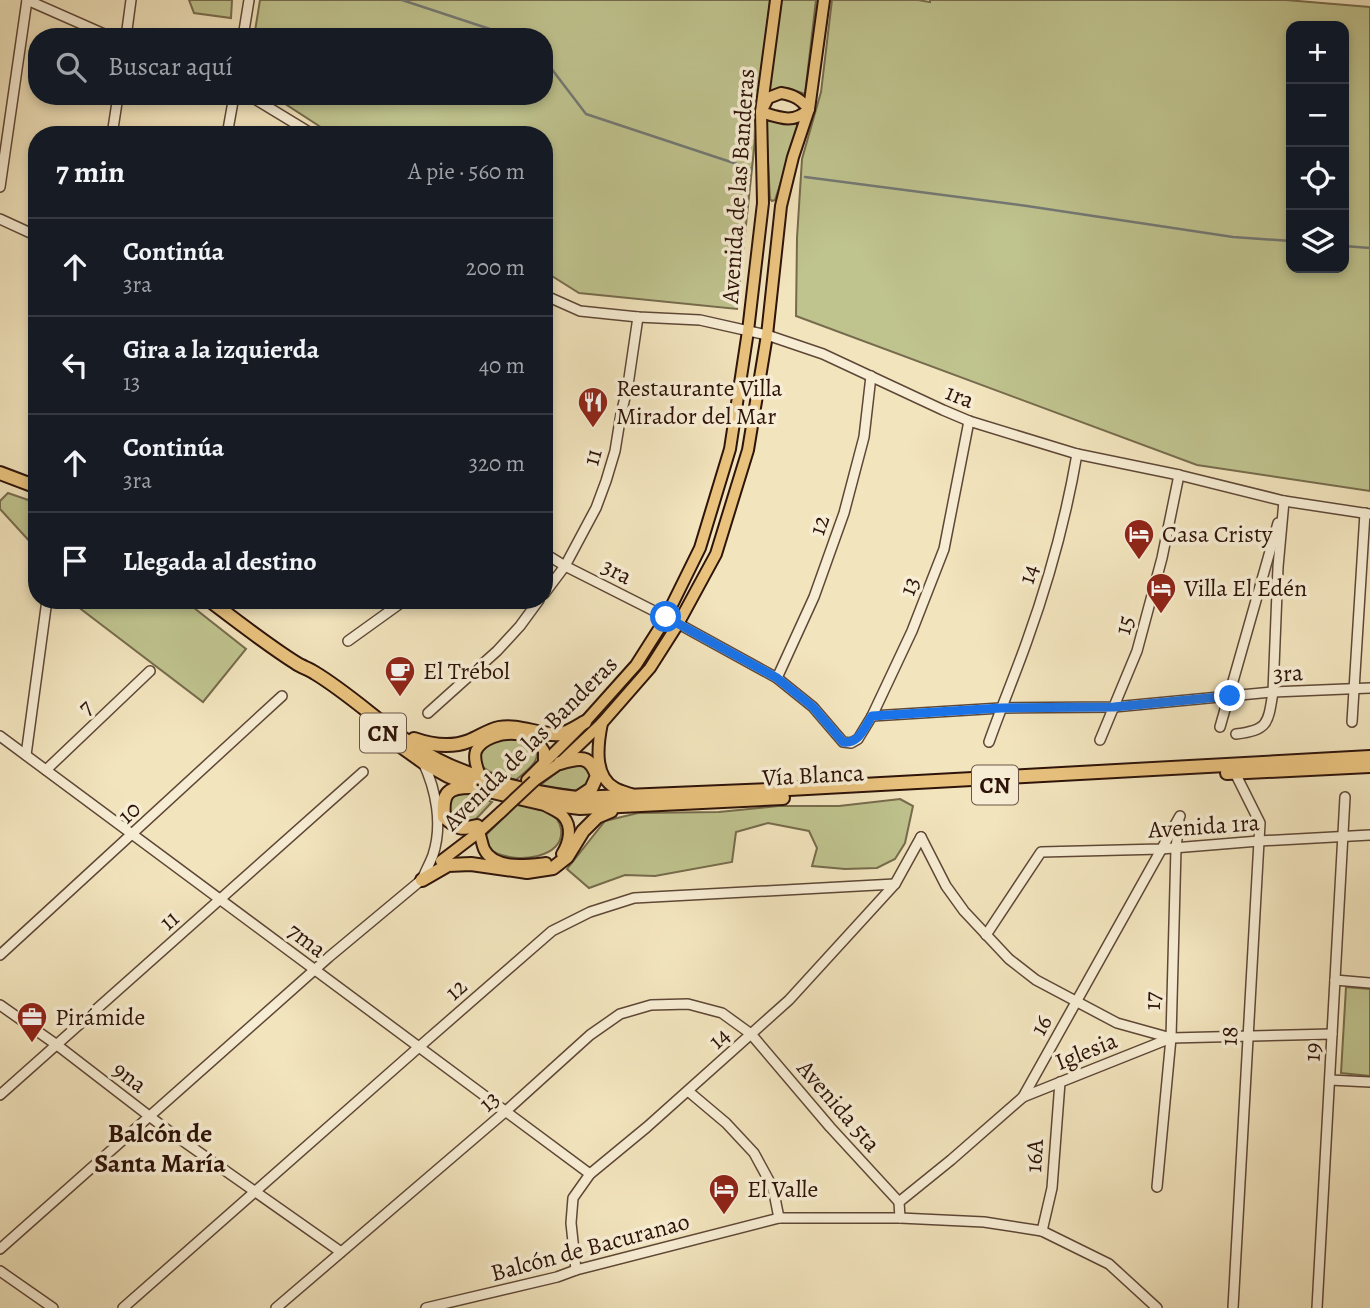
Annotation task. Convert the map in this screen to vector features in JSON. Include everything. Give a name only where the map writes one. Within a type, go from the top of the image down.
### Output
[{"type":"highway","points":[[0,473],[28,484]]},
{"type":"highway","name":"Vía Blanca","points":[[221,609],[436,759],[479,783],[540,803],[580,808],[1370,766]]},
{"type":"highway","name":"Vía Blanca","points":[[299,665],[309,678],[423,762],[448,776],[577,798],[1370,757]]},
{"type":"highway","points":[[394,731],[425,743],[446,745],[465,742],[499,728],[518,727],[540,733],[562,734],[585,722]]},
{"type":"highway","points":[[560,763],[576,758],[587,760],[594,767],[597,776],[592,789],[577,798]]},
{"type":"highway","points":[[478,829],[464,830],[454,826],[444,817],[442,802],[451,790],[479,783]]},
{"type":"highway","points":[[422,880],[448,865],[471,864],[527,872],[553,868],[567,857],[583,831],[597,817],[621,806]]},
{"type":"main road","name":"Avenida de las Banderas","points":[[441,862],[530,781],[544,762],[585,722],[636,665],[666,617],[699,548],[730,449],[748,331],[763,203],[761,112],[776,0]]},
{"type":"main road","name":"Avenida de las Banderas","points":[[530,781],[560,763],[602,723],[650,668],[678,624],[716,554],[748,450],[766,335],[781,206],[809,109],[824,0]]},
{"type":"main road","points":[[781,93],[800,99],[809,109],[802,116],[783,119],[761,112],[768,97],[781,93]]},
{"type":"main road","points":[[602,723],[598,747],[599,764],[604,777],[613,788],[636,796]]},
{"type":"main road","points":[[479,783],[476,752],[482,743],[497,735],[516,733],[536,739],[544,751],[544,762]]},
{"type":"main road","points":[[478,829],[485,850],[492,859],[509,865],[551,863],[562,855],[568,844],[569,829],[563,817],[540,803]]},
{"type":"street","points":[[0,187],[27,0],[91,28]]},
{"type":"street","points":[[127,28],[131,0]]},
{"type":"street","points":[[244,28],[249,0]]},
{"type":"street","points":[[113,126],[117,105]]},
{"type":"street","points":[[229,126],[232,105]]},
{"type":"street","points":[[265,105],[299,126]]},
{"type":"street","points":[[0,219],[28,232]]},
{"type":"street","name":"1ra","points":[[553,299],[580,312],[701,320],[766,335],[823,354],[969,421],[1077,454],[1179,475],[1284,501],[1368,514]]},
{"type":"street","name":"11","points":[[553,582],[565,566],[596,508],[615,451],[638,317]]},
{"type":"street","name":"12","points":[[777,678],[814,597],[844,513],[864,437],[871,376]]},
{"type":"street","name":"13","points":[[843,742],[851,743],[858,739],[872,716],[912,631],[944,549],[969,421]]},
{"type":"street","name":"14","points":[[989,742],[1028,640],[1056,552],[1069,502],[1077,454]]},
{"type":"street","name":"15","points":[[1100,740],[1137,650],[1162,558],[1179,475]]},
{"type":"street","points":[[1236,734],[1255,732],[1261,729],[1267,720],[1272,692],[1284,501]]},
{"type":"street","points":[[1220,727],[1284,501]]},
{"type":"street","points":[[1352,722],[1368,514]]},
{"type":"street","name":"3ra","points":[[553,559],[777,678],[813,707],[843,742]]},
{"type":"street","points":[[26,755],[46,609]]},
{"type":"street","points":[[348,641],[392,609]]},
{"type":"street","points":[[428,713],[497,651],[532,609]]},
{"type":"street","name":"7","points":[[46,770],[150,671]]},
{"type":"street","name":"3ra","points":[[872,716],[1001,708],[1114,707],[1272,692],[1370,688]]},
{"type":"street","name":"10","points":[[0,955],[282,696]]},
{"type":"street","name":"7ma","points":[[0,736],[590,1174]]},
{"type":"street","points":[[422,880],[437,838],[436,804],[431,780],[423,762]]},
{"type":"street","name":"11","points":[[0,1095],[363,772]]},
{"type":"street","name":"18","points":[[1233,1308],[1260,823],[1235,773]]},
{"type":"street","name":"19","points":[[1317,1308],[1345,797]]},
{"type":"street","name":"17","points":[[1157,1187],[1171,1038],[1176,848],[1180,816]]},
{"type":"street","name":"16","points":[[899,1202],[1023,1097],[1180,816]]},
{"type":"street","name":"Avenida 1ra","points":[[986,935],[1041,852],[1161,849],[1370,835]]},
{"type":"street","name":"14","points":[[576,1270],[571,1223],[573,1198],[590,1174],[789,1000],[895,884],[921,837],[946,886],[986,935]]},
{"type":"street","name":"Avenida de las Banderas","points":[[0,1249],[441,862]]},
{"type":"street","name":"12","points":[[123,1308],[552,931],[590,912],[634,898],[895,884]]},
{"type":"street","points":[[986,935],[1009,959],[1036,980],[1117,1023],[1171,1038]]},
{"type":"street","points":[[1335,980],[1370,983]]},
{"type":"street","name":"13","points":[[275,1308],[506,1111],[590,1035],[620,1014],[651,1006],[688,1003],[722,1013],[751,1034]]},
{"type":"street","name":"9na","points":[[0,1005],[149,1116],[341,1252]]},
{"type":"street","name":"Avenida 5ta","points":[[751,1034],[830,1127],[899,1202]]},
{"type":"street","name":"Iglesia","points":[[1023,1097],[1171,1038],[1332,1034]]},
{"type":"street","points":[[1329,1080],[1370,1083]]},
{"type":"street","name":"16A","points":[[1042,1231],[1052,1188],[1060,1082]]},
{"type":"street","points":[[688,1091],[726,1123],[754,1153],[774,1188],[779,1218]]},
{"type":"street","points":[[899,1202],[900,1218]]},
{"type":"street","name":"Balcón de Bacuranao","points":[[426,1308],[557,1277],[779,1218],[900,1218],[984,1222],[1042,1231],[1109,1264],[1157,1308]]},
{"type":"street","points":[[0,1271],[53,1308]]},
{"type":"green space","points":[[189,0],[232,0],[231,18],[194,13]]},
{"type":"green space","points":[[260,0],[770,0],[737,309],[579,293],[553,277],[553,126],[319,126],[287,105],[553,105],[553,28],[255,28]]},
{"type":"green space","points":[[780,0],[816,0],[805,94],[788,88],[769,91]]},
{"type":"green space","points":[[832,0],[1286,0],[1370,7],[1370,491],[1197,465],[796,316],[802,159],[821,92]]},
{"type":"green space","points":[[770,120],[783,124],[798,124],[799,127],[775,200],[772,201],[766,126]]},
{"type":"green space","points":[[8,493],[28,500],[28,540],[0,509],[0,501]]},
{"type":"green space","points":[[81,609],[195,609],[246,649],[203,702]]},
{"type":"green space","points":[[527,739],[536,744],[537,750],[533,765],[516,780],[490,772],[480,765],[478,756],[485,747],[497,740]]},
{"type":"green space","points":[[583,763],[592,776],[590,784],[579,791],[539,786],[565,766]]},
{"type":"green space","points":[[459,791],[492,802],[474,821],[465,823],[449,817],[446,801]]},
{"type":"green space","points":[[900,799],[913,806],[905,843],[895,859],[877,868],[812,866],[817,848],[809,831],[768,823],[736,832],[732,862],[655,876],[625,875],[589,888],[567,869],[605,821],[638,813],[719,812],[778,806],[839,806]]},
{"type":"green space","points":[[517,804],[544,811],[555,817],[561,829],[560,839],[555,847],[538,856],[526,858],[505,856],[492,850],[485,836]]},
{"type":"green space","points":[[1346,987],[1370,989],[1370,1076],[1341,1073]]},
{"type":"waterway","points":[[402,0],[487,28]]},
{"type":"waterway","points":[[553,71],[586,114],[752,169]]},
{"type":"waterway","points":[[805,177],[1027,206],[1233,237],[1286,241]]},
{"type":"waterway","points":[[1349,246],[1370,248]]},
{"type":"place","name":"Restaurante Villa Mirador del Mar","points":[[593,429]]},
{"type":"place","name":"Casa Cristy","points":[[1139,561]]},
{"type":"place","name":"Villa El Edén","points":[[1161,615]]},
{"type":"place","name":"El Trébol","points":[[400,698]]},
{"type":"place","name":"Pirámide","points":[[32,1044]]},
{"type":"place","name":"El Valle","points":[[724,1216]]},
{"type":"district","name":"Balcón de Santa María","points":[[160,1148]]},
{"type":"route","points":[[666,617],[777,678],[813,707],[843,742],[851,743],[858,739],[872,716],[1001,708],[1114,707],[1230,696]]}]
